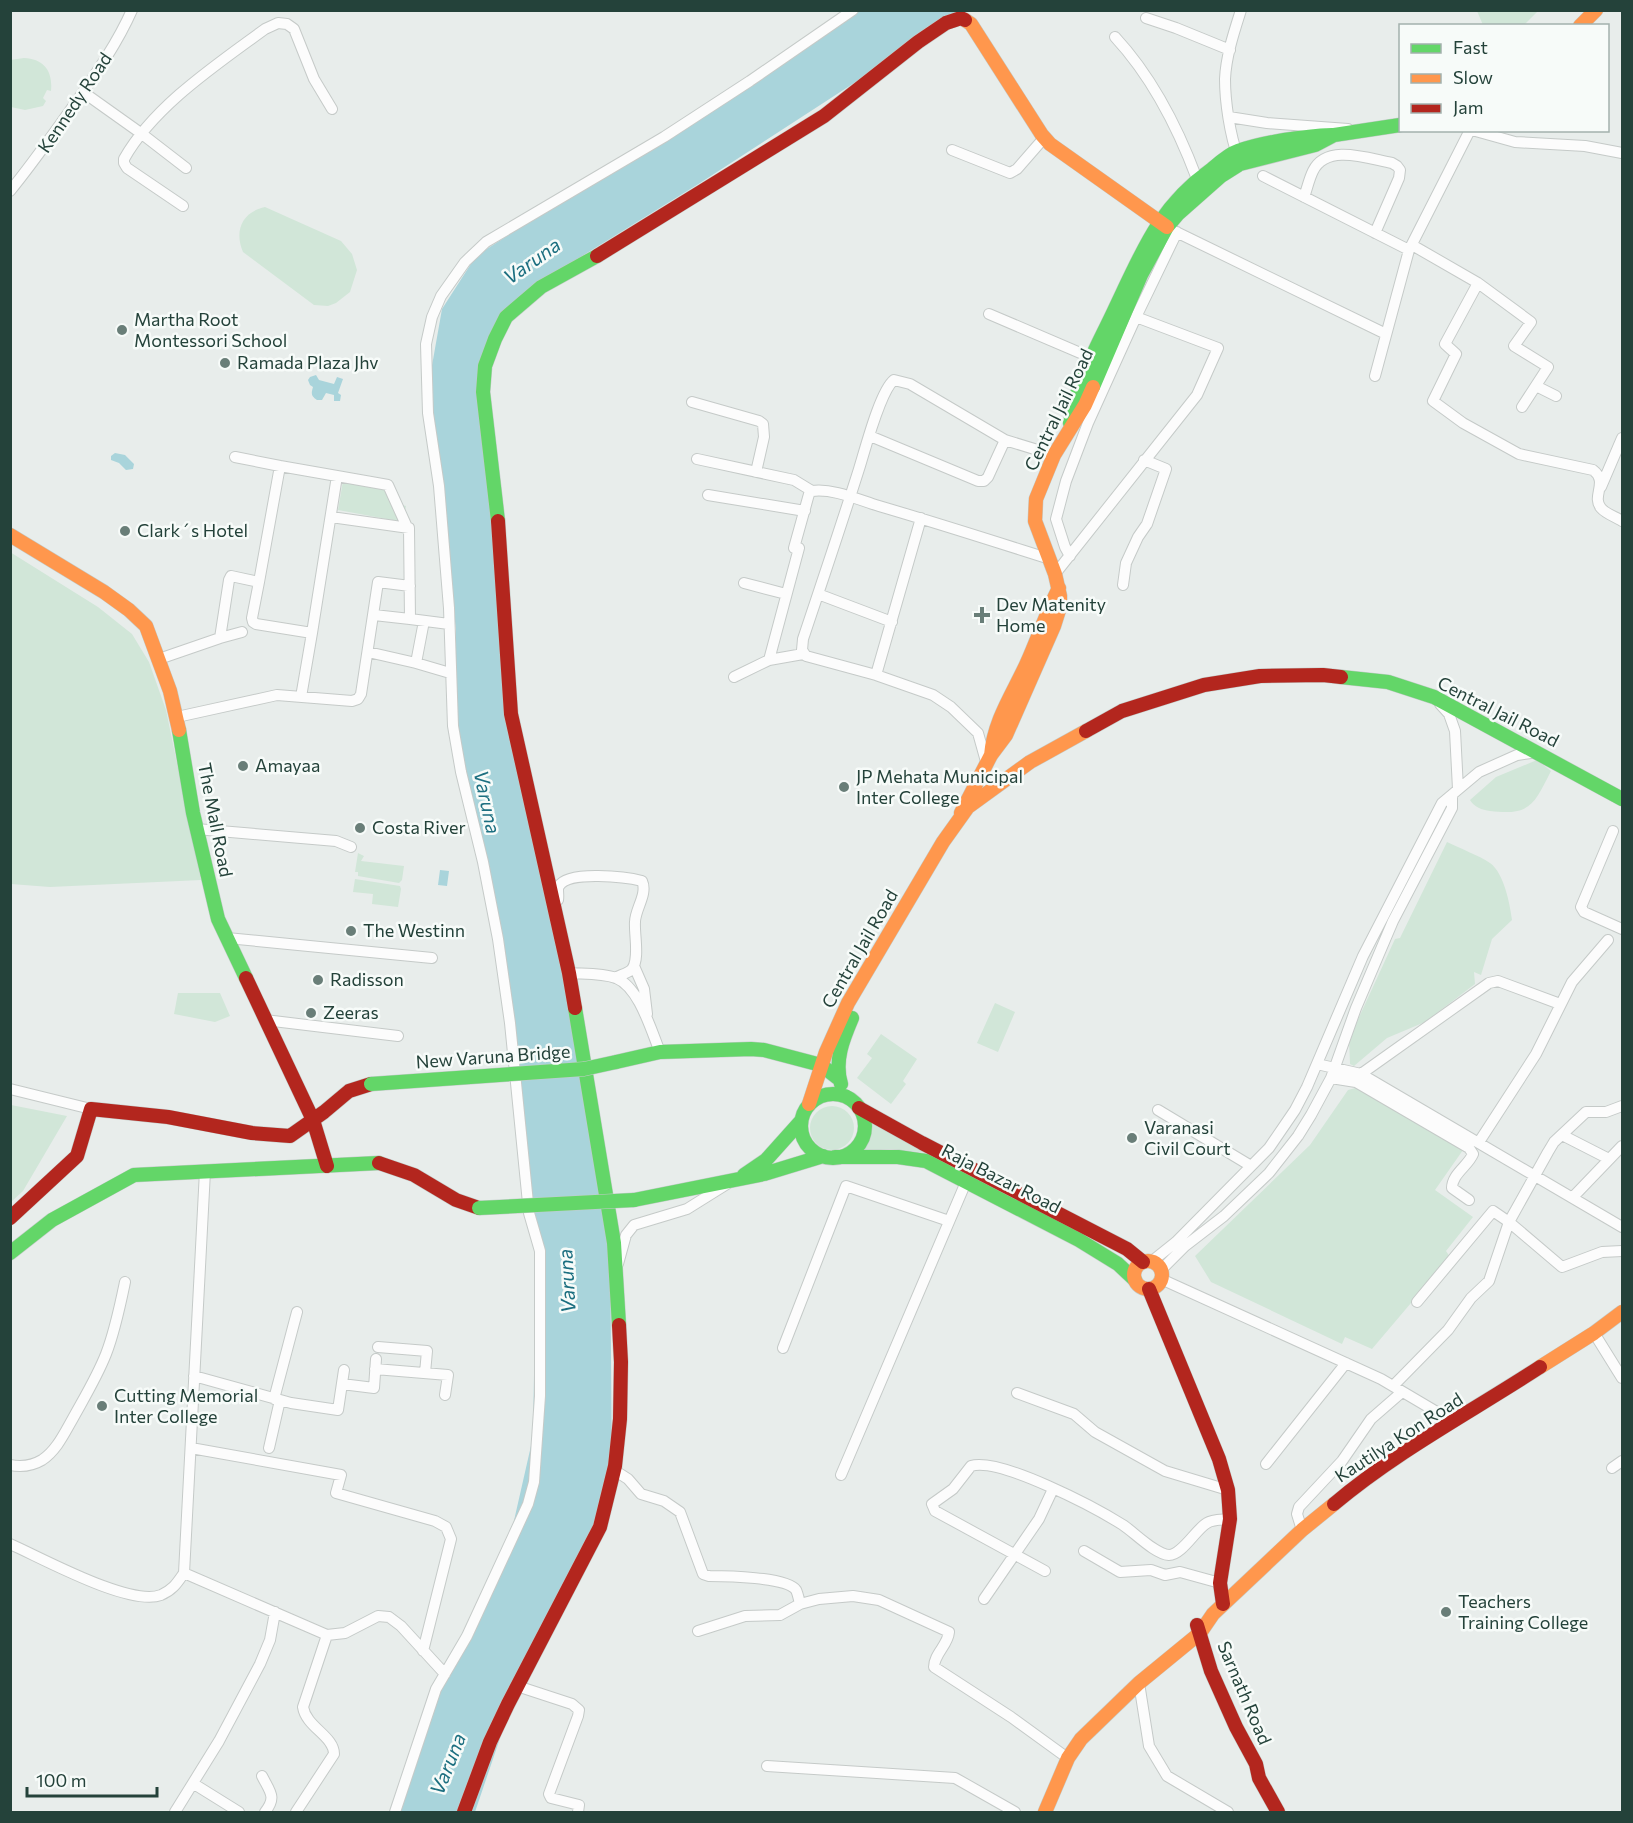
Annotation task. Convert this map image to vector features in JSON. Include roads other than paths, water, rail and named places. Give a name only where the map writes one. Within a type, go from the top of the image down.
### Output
[{"type":"main road","points":[[1582,24],[1596,10]]},
{"type":"main road","points":[[464,1812],[490,1743],[517,1686],[600,1527],[614,1470],[620,1419],[621,1362],[614,1243],[569,973],[519,759],[511,714],[497,502],[484,403],[485,366],[495,339],[506,318],[541,288],[611,249],[824,116],[918,42],[946,23],[961,18],[971,24],[1044,138],[1061,153],[1167,227]]},
{"type":"main road","points":[[1069,428],[1072,403],[1135,267],[1167,227],[1168,206],[1197,179],[1238,158],[1245,148],[1306,136],[1334,135],[1399,125]]},
{"type":"main road","name":"Central Jail Road","points":[[809,1104],[821,1065],[855,988],[867,973],[957,820],[989,760],[991,742],[996,728],[1026,664],[1050,603],[1057,581],[1035,521],[1035,508],[1039,490],[1054,455],[1085,405],[1141,275],[1167,227],[1238,158]]},
{"type":"main road","name":"The Mall Road","points":[[10,535],[129,610],[146,626],[177,717],[196,829],[218,919],[314,1120],[327,1166]]},
{"type":"main road","name":"Central Jail Road","points":[[957,820],[981,796],[1030,762],[1122,711],[1204,685],[1260,676],[1323,675],[1388,682],[1434,697],[1623,799]]},
{"type":"main road","points":[[867,973],[864,990],[844,1034],[839,1054],[839,1079],[847,1097],[859,1108],[1127,1249],[1154,1268],[1157,1286],[1149,1289],[1219,1459],[1228,1490],[1230,1519],[1221,1583],[1223,1604]]},
{"type":"main road","name":"New Varuna Bridge","points":[[91,1109],[168,1117],[252,1133],[290,1136],[314,1120],[349,1091],[371,1084],[584,1069],[660,1052],[731,1048],[758,1049],[821,1065]]},
{"type":"main road","points":[[821,1065],[839,1079]]},
{"type":"main road","points":[[733,1181],[766,1160],[801,1121],[809,1104],[817,1098],[827,1094],[847,1097]]},
{"type":"main road","points":[[10,1253],[52,1220],[134,1175],[380,1163],[424,1180],[454,1201],[479,1208],[634,1200],[733,1181],[852,1150],[863,1135],[863,1116],[859,1108]]},
{"type":"main road","points":[[10,1218],[77,1156],[91,1109]]},
{"type":"main road","points":[[801,1121],[802,1134],[808,1146],[829,1157]]},
{"type":"main road","name":"Raja Bazar Road","points":[[829,1157],[913,1158],[933,1164],[1079,1240],[1118,1264],[1141,1287],[1149,1289]]},
{"type":"main road","points":[[1135,1280],[1136,1268],[1154,1268]]},
{"type":"main road","name":"Kautilya Kon Road","points":[[1194,1631],[1302,1530],[1342,1497],[1452,1421],[1475,1409],[1623,1312]]},
{"type":"main road","points":[[1035,1812],[1062,1754],[1092,1713],[1194,1631]]},
{"type":"main road","points":[[1045,1812],[1068,1758],[1082,1739],[1100,1719],[1194,1631]]},
{"type":"main road","name":"Sarnath Road","points":[[1194,1631],[1236,1726],[1256,1764],[1259,1778],[1278,1812]]},
{"type":"street","name":"Kennedy Road","points":[[10,191],[35,161],[83,92],[116,42],[132,10]]},
{"type":"street","points":[[395,1812],[430,1704],[467,1636],[528,1503],[535,1472],[540,1396],[540,1251],[529,1213],[510,1023],[498,939],[483,862],[456,750],[453,726],[449,624],[439,486],[428,413],[426,344],[432,317],[451,280],[465,262],[486,242],[664,137],[853,10]]},
{"type":"street","points":[[1238,158],[1229,117],[1225,78],[1241,10]]},
{"type":"street","points":[[1146,18],[1230,50]]},
{"type":"street","points":[[183,206],[125,166],[124,159],[142,134],[182,93],[252,39],[278,23],[287,24],[294,29],[314,79],[332,109]]},
{"type":"street","points":[[1115,37],[1169,113],[1197,179]]},
{"type":"street","points":[[83,92],[186,168]]},
{"type":"street","points":[[1229,117],[1267,123],[1371,130]]},
{"type":"street","points":[[1375,376],[1411,248],[1470,132]]},
{"type":"street","points":[[1478,132],[1515,142],[1585,146],[1623,153]]},
{"type":"street","points":[[952,150],[1010,173],[1017,169],[1044,138]]},
{"type":"street","points":[[1304,197],[1314,170],[1325,158],[1347,155],[1392,163],[1400,170],[1399,178],[1375,233]]},
{"type":"street","points":[[1263,176],[1478,283],[1530,322],[1514,346],[1548,367],[1522,407]]},
{"type":"street","points":[[1070,556],[1056,519],[1066,481],[1088,423],[1162,259],[1167,227],[1386,334]]},
{"type":"street","points":[[1478,283],[1445,344],[1456,354],[1433,401],[1463,423],[1519,454],[1593,470],[1599,477],[1601,487]]},
{"type":"street","points":[[989,314],[1092,358]]},
{"type":"street","points":[[1057,581],[1070,556],[1144,460],[1175,426],[1197,395],[1218,348],[1136,317]]},
{"type":"street","points":[[803,654],[803,639],[870,435],[885,393],[889,384],[894,380],[910,384],[1005,440],[1054,455]]},
{"type":"street","points":[[1536,386],[1556,396]]},
{"type":"street","points":[[692,402],[763,424],[764,437],[756,472]]},
{"type":"street","points":[[870,435],[978,481],[984,481],[1005,440]]},
{"type":"street","points":[[1623,438],[1598,497],[1598,504],[1602,510],[1623,521]]},
{"type":"street","points":[[235,457],[388,485],[411,531],[410,619]]},
{"type":"street","points":[[697,459],[794,480],[812,491],[819,490],[850,497],[1050,560]]},
{"type":"street","points":[[1123,585],[1126,563],[1147,524],[1166,469],[1144,460]]},
{"type":"street","points":[[280,466],[253,622],[312,633]]},
{"type":"street","points":[[301,697],[337,476]]},
{"type":"street","points":[[769,660],[804,511],[812,491]]},
{"type":"street","points":[[708,495],[804,511]]},
{"type":"street","points":[[331,517],[407,527]]},
{"type":"street","points":[[876,675],[921,518]]},
{"type":"street","points":[[220,638],[228,580],[231,576],[236,576],[259,582]]},
{"type":"street","points":[[177,717],[277,695],[358,699],[361,694],[378,582],[410,586]]},
{"type":"street","points":[[744,583],[786,594]]},
{"type":"street","points":[[818,594],[892,622]]},
{"type":"street","points":[[374,615],[449,624]]},
{"type":"street","points":[[416,663],[424,621]]},
{"type":"street","points":[[159,659],[242,632]]},
{"type":"street","points":[[368,652],[450,673]]},
{"type":"street","points":[[734,677],[769,660],[803,654],[876,675],[933,695],[951,707],[978,733],[989,760]]},
{"type":"street","points":[[1154,1268],[1224,1216],[1269,1173],[1298,1136],[1332,1073],[1356,1008],[1393,921],[1452,808],[1455,792],[1453,722],[1434,697]]},
{"type":"street","points":[[1154,1268],[1176,1242],[1269,1148],[1295,1110],[1363,956],[1442,803],[1486,768],[1517,755],[1538,752]]},
{"type":"street","points":[[196,829],[336,841],[351,847]]},
{"type":"street","points":[[1613,831],[1581,907],[1584,912],[1623,929]]},
{"type":"street","points":[[552,902],[558,900],[558,886],[577,876],[642,882],[645,889],[635,923],[637,944],[634,966],[630,971],[615,978]]},
{"type":"street","points":[[227,938],[432,957]]},
{"type":"street","points":[[1479,1142],[1536,1054],[1576,976],[1608,940]]},
{"type":"street","points":[[634,966],[644,989],[648,1024]]},
{"type":"street","points":[[569,973],[615,978],[631,988],[660,1052]]},
{"type":"street","points":[[1361,1074],[1489,983],[1498,981],[1560,1004]]},
{"type":"street","points":[[265,1020],[398,1036]]},
{"type":"street","points":[[1317,1064],[1332,1073],[1356,1082],[1469,1148],[1473,1154],[1471,1159],[1452,1181],[1452,1188],[1469,1200]]},
{"type":"street","points":[[1332,1073],[1361,1074],[1536,1174],[1623,1227]]},
{"type":"street","points":[[10,1089],[91,1109]]},
{"type":"street","points":[[1302,1530],[1297,1514],[1299,1507],[1342,1461],[1371,1419],[1448,1330],[1471,1298],[1489,1281],[1509,1222],[1554,1142],[1586,1112],[1606,1112],[1623,1106]]},
{"type":"street","points":[[1158,1110],[1251,1166]]},
{"type":"street","points":[[1562,1135],[1609,1160]]},
{"type":"street","points":[[1573,1197],[1623,1146]]},
{"type":"street","points":[[10,1544],[116,1591],[140,1596],[159,1596],[174,1588],[184,1573],[205,1171]]},
{"type":"street","points":[[616,1272],[626,1235],[634,1225],[687,1209],[733,1181]]},
{"type":"street","points":[[841,1475],[966,1182]]},
{"type":"street","points":[[783,1348],[846,1186],[949,1221]]},
{"type":"street","points":[[1417,1302],[1493,1211],[1562,1268],[1602,1252],[1623,1251]]},
{"type":"street","points":[[1154,1268],[1397,1389],[1452,1421]]},
{"type":"street","points":[[10,1465],[28,1466],[40,1462],[60,1440],[106,1354],[126,1282]]},
{"type":"street","points":[[269,1448],[277,1400],[297,1312]]},
{"type":"street","points":[[1594,1333],[1623,1378]]},
{"type":"street","points":[[376,1358],[427,1351],[425,1373]]},
{"type":"street","points":[[342,1384],[374,1388],[376,1358]]},
{"type":"street","points":[[376,1358],[425,1373],[448,1375],[445,1395]]},
{"type":"street","points":[[1266,1464],[1346,1363]]},
{"type":"street","points":[[194,1376],[277,1400],[338,1410],[344,1370]]},
{"type":"street","points":[[1017,1394],[1074,1414],[1095,1432],[1165,1471],[1228,1490]]},
{"type":"street","points":[[190,1448],[341,1475],[336,1493],[435,1521],[446,1527],[451,1539],[423,1651]]},
{"type":"street","points":[[1612,1468],[1623,1461]]},
{"type":"street","points":[[1045,1571],[935,1511],[932,1509],[932,1504],[953,1489],[967,1469],[974,1465],[1012,1472],[1053,1489],[1108,1515],[1168,1555],[1177,1553],[1207,1523],[1230,1519]]},
{"type":"street","points":[[614,1470],[628,1479],[641,1494],[670,1504],[680,1512],[703,1574],[748,1576],[791,1587],[796,1590],[801,1604]]},
{"type":"street","points":[[984,1599],[1039,1519],[1053,1489]]},
{"type":"street","points":[[1084,1551],[1120,1572],[1150,1570],[1165,1575],[1180,1572],[1221,1583]]},
{"type":"street","points":[[184,1573],[327,1635],[345,1633],[370,1619],[382,1616],[395,1620],[445,1674]]},
{"type":"street","points":[[698,1631],[745,1616],[780,1615],[801,1604],[831,1597],[868,1597],[879,1600],[947,1631],[950,1634],[933,1664],[936,1669],[1011,1717],[1062,1754]]},
{"type":"street","points":[[175,1812],[194,1784],[260,1664],[270,1640],[275,1612]]},
{"type":"street","points":[[296,1812],[334,1754],[333,1746],[306,1718],[303,1707],[327,1635]]},
{"type":"street","points":[[1139,1683],[1149,1746],[1167,1776],[1228,1812]]},
{"type":"street","points":[[517,1686],[572,1704],[579,1710],[549,1794],[551,1798],[579,1805],[578,1812]]},
{"type":"street","points":[[767,1766],[955,1778],[1016,1812]]},
{"type":"street","points":[[262,1776],[272,1797],[272,1803],[265,1812]]},
{"type":"street","points":[[194,1784],[239,1812]]},
{"type":"water","name":"Varuna","points":[[860,11],[965,11],[700,183],[545,279],[493,337],[479,378],[498,491],[526,802],[573,1022],[610,1223],[612,1479],[581,1578],[516,1691],[475,1812],[396,1812],[443,1684],[513,1525],[533,1437],[536,1253],[529,1158],[516,1038],[459,745],[453,675],[456,629],[425,405],[442,309],[476,256],[782,57]]},
{"type":"water","points":[[316,375],[319,380],[334,384],[337,377],[343,379],[338,393],[341,395],[340,401],[334,401],[334,395],[326,393],[322,400],[314,397],[313,387],[308,380]]},
{"type":"water","points":[[115,453],[125,455],[134,464],[133,469],[126,470],[119,463],[111,460],[111,456]]},
{"type":"water","points":[[440,870],[449,871],[447,886],[438,885]]},
{"type":"place","name":"Martha Root Montessori School","points":[[122,330]]},
{"type":"place","name":"Ramada Plaza Jhv","points":[[225,363]]},
{"type":"place","name":"Clark´s Hotel","points":[[125,531]]},
{"type":"place","name":"Dev Matenity Home","points":[[982,615]]},
{"type":"place","name":"Amayaa","points":[[243,766]]},
{"type":"place","name":"JP Mehata Municipal Inter College","points":[[844,787]]},
{"type":"place","name":"Costa River","points":[[360,828]]},
{"type":"place","name":"The Westinn","points":[[351,931]]},
{"type":"place","name":"Radisson","points":[[318,980]]},
{"type":"place","name":"Zeeras","points":[[311,1013]]},
{"type":"place","name":"Varanasi Civil Court","points":[[1132,1138]]},
{"type":"place","name":"Cutting Memorial Inter College","points":[[102,1406]]},
{"type":"place","name":"Teachers Training College","points":[[1446,1612]]}]
